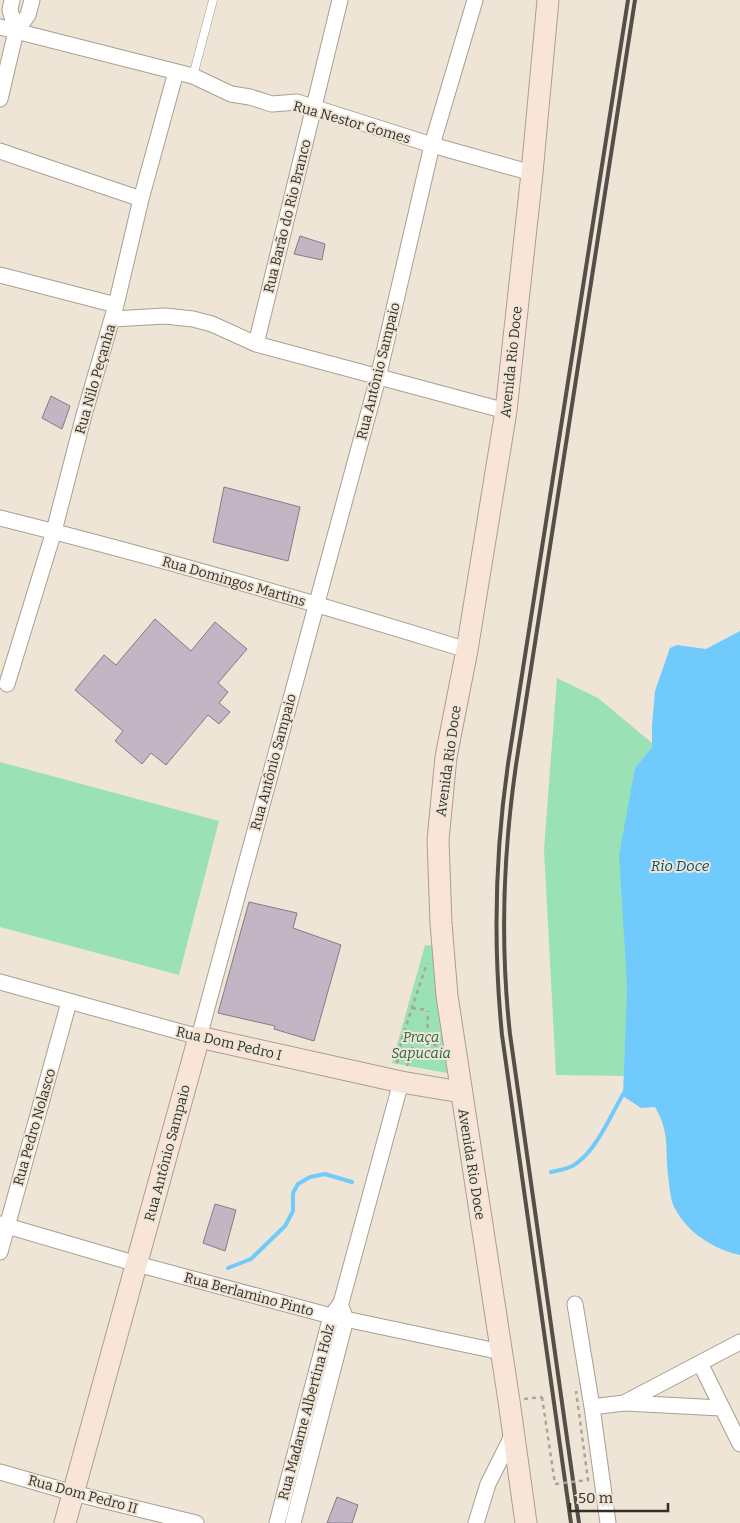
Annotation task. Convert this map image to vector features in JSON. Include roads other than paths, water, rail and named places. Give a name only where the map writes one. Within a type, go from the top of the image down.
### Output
[{"type":"street","points":[[12,0],[10,10],[16,31]]},
{"type":"street","points":[[0,99],[16,31],[28,15],[32,0]]},
{"type":"street","name":"Rua Barão do Rio Branco","points":[[256,344],[340,0]]},
{"type":"street","name":"Rua Antônio Sampaio","points":[[65,1523],[378,378],[432,145],[475,0]]},
{"type":"street","name":"Avenida Rio Doce","points":[[526,1523],[447,996],[441,923],[438,840],[446,757],[467,650],[506,411],[532,173],[548,0]]},
{"type":"street","name":"Rua Nestor Gomes","points":[[0,27],[193,76],[231,94],[250,97],[272,104],[296,102],[432,145],[532,173]]},
{"type":"street","name":"Rua Nilo Peçanha","points":[[7,684],[54,531],[84,415],[114,312],[176,72]]},
{"type":"street","points":[[0,151],[142,199]]},
{"type":"street","points":[[0,275],[114,312],[193,318],[212,324],[256,344],[506,411]]},
{"type":"street","name":"Rua Domingos Martins","points":[[0,518],[54,531],[317,604],[467,650]]},
{"type":"street","name":"Rua Dom Pedro I","points":[[0,982],[199,1037],[404,1074],[461,1092]]},
{"type":"street","name":"Rua Pedro Nolasco","points":[[0,1252],[3,1225],[69,1002]]},
{"type":"street","name":"Rua Madame Albertina Holz","points":[[293,1523],[339,1318],[340,1303],[404,1074]]},
{"type":"street","name":"Rua Berlamino Pinto","points":[[3,1225],[136,1264],[339,1318],[501,1352]]},
{"type":"street","points":[[575,1304],[608,1523]]},
{"type":"street","name":"Rua Madame Albertina Holz","points":[[277,1523],[339,1318]]},
{"type":"street","points":[[624,1403],[740,1342]]},
{"type":"street","points":[[700,1363],[740,1444]]},
{"type":"street","points":[[592,1407],[624,1403],[722,1408]]},
{"type":"street","points":[[476,1523],[488,1484],[513,1434]]},
{"type":"street","name":"Rua Dom Pedro II","points":[[0,1472],[73,1493],[196,1523]]},
{"type":"lane","points":[[193,76],[213,0]]},
{"type":"water","name":"Rio Doce","points":[[740,631],[740,1255],[709,1243],[683,1221],[671,1199],[666,1140],[660,1116],[655,1107],[641,1108],[623,1096],[627,985],[619,855],[635,768],[652,747],[655,691],[670,648],[677,645],[706,649]]},
{"type":"waterway","points":[[551,1172],[571,1167],[585,1156],[598,1139],[625,1091]]},
{"type":"waterway","points":[[228,1268],[251,1259],[285,1226],[293,1211],[293,1193],[298,1184],[310,1177],[325,1174],[352,1182]]},
{"type":"railway","points":[[571,1523],[502,1035],[497,967],[498,865],[508,764],[628,0]]},
{"type":"railway","points":[[579,1523],[510,1034],[505,967],[504,900],[508,832],[516,765],[635,0]]},
{"type":"park label","name":"Praça Sapucaia","points":[[421,1046]]}]
